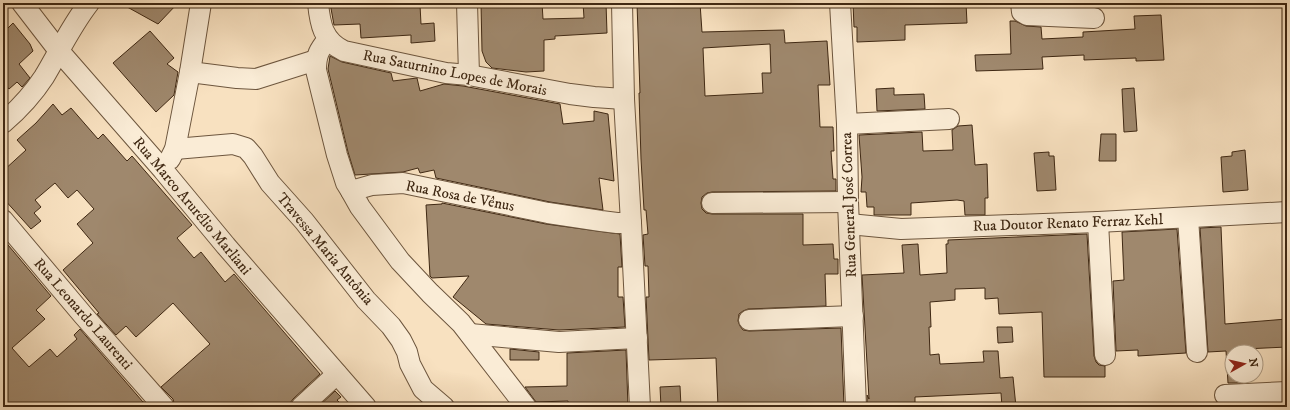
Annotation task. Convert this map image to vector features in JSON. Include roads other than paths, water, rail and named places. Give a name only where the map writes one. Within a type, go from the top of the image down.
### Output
[{"type":"street","name":"Rua Marco Arurélio Marliani","points":[[22,3],[59,51],[366,407]]},
{"type":"street","points":[[3,123],[19,109],[43,78],[77,19],[89,3]]},
{"type":"street","points":[[163,170],[175,149],[190,72],[201,3]]},
{"type":"street","name":"Rua Saturnino Lopes de Morais","points":[[318,3],[320,22],[328,39],[335,47],[344,51],[446,73],[468,75],[570,94],[624,99]]},
{"type":"street","points":[[468,3],[468,75]]},
{"type":"street","points":[[622,3],[624,99],[640,407]]},
{"type":"street","name":"Rua General José Correa","points":[[840,3],[847,124],[848,202],[856,407]]},
{"type":"street","points":[[1021,3],[1022,12],[1027,15],[1094,18]]},
{"type":"street","points":[[328,39],[319,50],[316,60],[316,70],[344,179],[360,207],[400,261],[461,323],[526,407]]},
{"type":"street","points":[[190,72],[256,79],[316,60]]},
{"type":"street","points":[[847,124],[949,119]]},
{"type":"street","name":"Travessa Maria Antônia","points":[[175,149],[233,144],[246,148],[253,156],[270,183],[304,221],[366,300],[391,326],[401,340],[407,352],[410,364],[420,384],[427,393],[444,407]]},
{"type":"street","name":"Rua Rosa de Vênus","points":[[351,191],[372,185],[402,183],[548,213],[601,222],[631,223]]},
{"type":"street","points":[[712,203],[848,202]]},
{"type":"street","name":"Rua Doutor Renato Ferraz Kehl","points":[[849,224],[901,229],[1098,222],[1287,212]]},
{"type":"street","points":[[1188,218],[1197,352]]},
{"type":"street","name":"Rua Leonardo Laurenti","points":[[3,220],[83,315],[164,407]]},
{"type":"street","points":[[1098,222],[1105,355]]},
{"type":"street","points":[[749,320],[853,316]]},
{"type":"street","points":[[470,334],[559,342],[637,338]]},
{"type":"street","points":[[301,407],[337,374]]},
{"type":"street","points":[[1225,395],[1287,392]]}]
